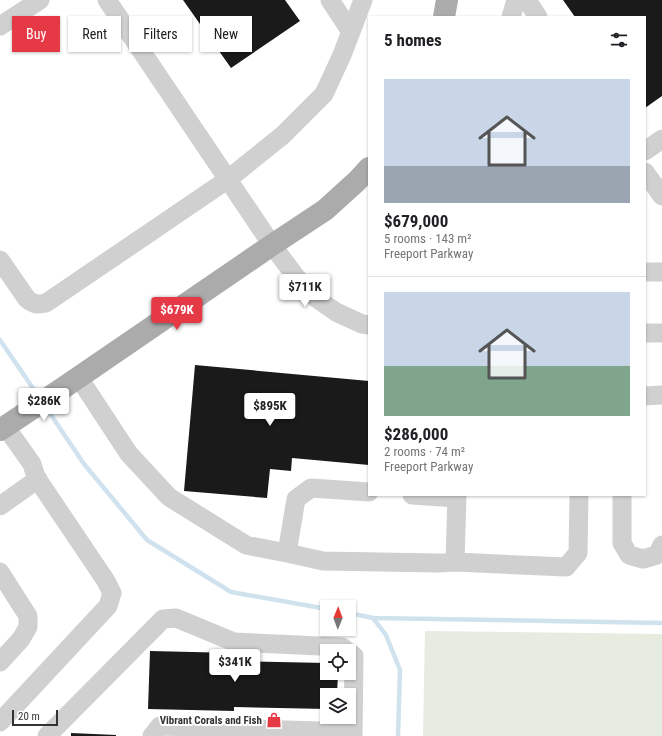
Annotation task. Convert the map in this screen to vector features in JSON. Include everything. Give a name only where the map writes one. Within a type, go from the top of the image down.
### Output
[{"type":"main road","points":[[444,16],[447,0]]},
{"type":"main road","points":[[3,428],[325,210],[368,169]]},
{"type":"street","points":[[0,26],[40,0]]},
{"type":"street","points":[[107,0],[227,180],[296,277],[316,298],[336,312],[362,324],[368,325]]},
{"type":"street","points":[[330,0],[351,32]]},
{"type":"street","points":[[0,260],[26,299],[38,305],[46,303],[227,180],[283,136],[324,94],[342,56],[363,0]]},
{"type":"street","points":[[511,16],[516,0]]},
{"type":"street","points":[[527,0],[537,16]]},
{"type":"street","points":[[646,150],[662,139]]},
{"type":"street","points":[[646,173],[662,196]]},
{"type":"street","points":[[646,272],[662,272]]},
{"type":"street","points":[[646,333],[662,333]]},
{"type":"street","points":[[71,383],[129,454],[169,497],[246,545],[323,560],[455,562],[566,567],[578,553],[579,496]]},
{"type":"street","points":[[646,396],[662,395]]},
{"type":"street","points":[[0,722],[108,606],[112,593],[38,479],[32,464],[3,428]]},
{"type":"street","points":[[0,506],[38,479]]},
{"type":"street","points":[[287,552],[296,499],[311,488],[368,492]]},
{"type":"street","points":[[434,496],[457,497],[455,562]]},
{"type":"street","points":[[622,496],[622,543],[629,555],[643,559],[656,555],[662,544]]},
{"type":"street","points":[[0,572],[28,616],[28,627],[21,639],[0,662]]},
{"type":"street","points":[[47,736],[163,619],[176,618],[234,642],[320,646]]},
{"type":"street","points":[[152,736],[160,726],[353,734],[354,680]]},
{"type":"shaded area","points":[[425,631],[662,634],[662,736],[423,736]]},
{"type":"building","points":[[183,0],[285,0],[300,21],[231,68],[220,52],[252,52],[252,16],[200,16],[200,24]]},
{"type":"building","points":[[563,0],[662,0],[662,96],[646,107],[646,16],[574,16]]},
{"type":"building","points":[[195,365],[368,381],[368,465],[292,458],[291,471],[270,469],[267,498],[184,491]]},
{"type":"building","points":[[150,651],[235,653],[235,661],[320,663],[320,680],[338,680],[337,688],[320,688],[320,709],[234,707],[234,711],[148,709]]},
{"type":"building","points":[[71,733],[116,735],[116,736],[71,736]]},
{"type":"waterway","points":[[0,340],[39,397]]},
{"type":"waterway","points":[[45,406],[84,464],[147,540],[231,592],[320,608]]},
{"type":"waterway","points":[[356,614],[373,618],[662,623]]},
{"type":"waterway","points":[[373,618],[386,635],[400,670],[398,736]]},
{"type":"place","name":"Vibrant Corals and Fish","points":[[274,720]]}]
